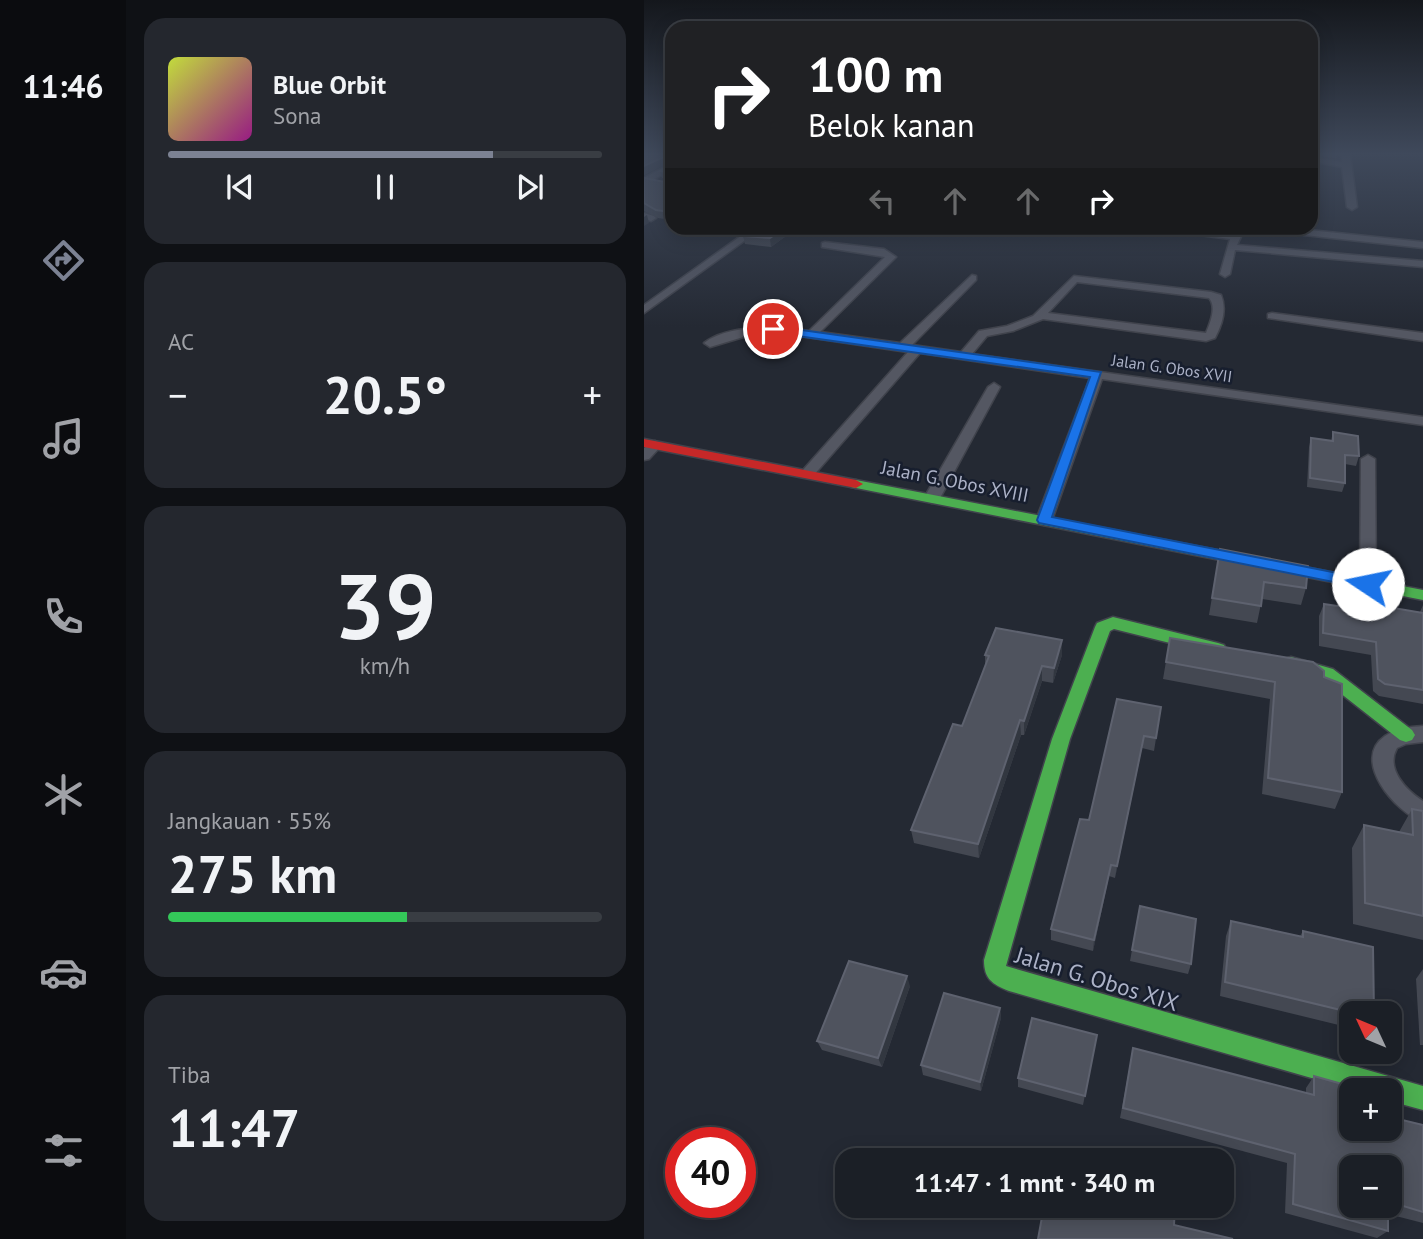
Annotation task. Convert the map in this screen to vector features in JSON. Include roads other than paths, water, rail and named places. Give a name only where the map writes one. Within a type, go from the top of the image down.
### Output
[{"type":"street","points":[[1318,232],[1423,245]]},
{"type":"street","points":[[644,310],[748,235]]},
{"type":"street","points":[[1192,235],[1423,264]]},
{"type":"street","points":[[1225,274],[1233,242],[1239,235]]},
{"type":"street","points":[[811,335],[891,257],[884,252],[825,245]]},
{"type":"street","points":[[808,473],[910,348],[972,278]]},
{"type":"street","points":[[964,356],[978,336],[1003,330],[1040,315],[1074,279],[1211,295],[1217,297],[1219,303],[1211,336],[1199,338],[1040,315]]},
{"type":"street","points":[[644,295],[662,298]]},
{"type":"street","points":[[1272,316],[1423,337]]},
{"type":"street","name":"Jalan G. Obos XVII","points":[[710,343],[761,330],[811,335],[1423,421]]},
{"type":"street","points":[[984,359],[1003,330]]},
{"type":"street","points":[[1044,520],[1097,374]]},
{"type":"street","points":[[932,498],[994,387]]},
{"type":"street","name":"Jalan G. Obos XVIII","points":[[648,448],[808,473],[1423,595]]},
{"type":"street","points":[[1368,459],[1368,584]]},
{"type":"street","name":"Jalan G. Obos XIX","points":[[1239,653],[1113,623],[1103,627],[1061,739],[995,960],[995,972],[1009,980],[1423,1098]]},
{"type":"street","points":[[1279,660],[1316,668],[1327,674],[1414,734]]},
{"type":"street","points":[[1414,734],[1391,743],[1383,756],[1383,772],[1392,789],[1408,805],[1423,813]]}]
